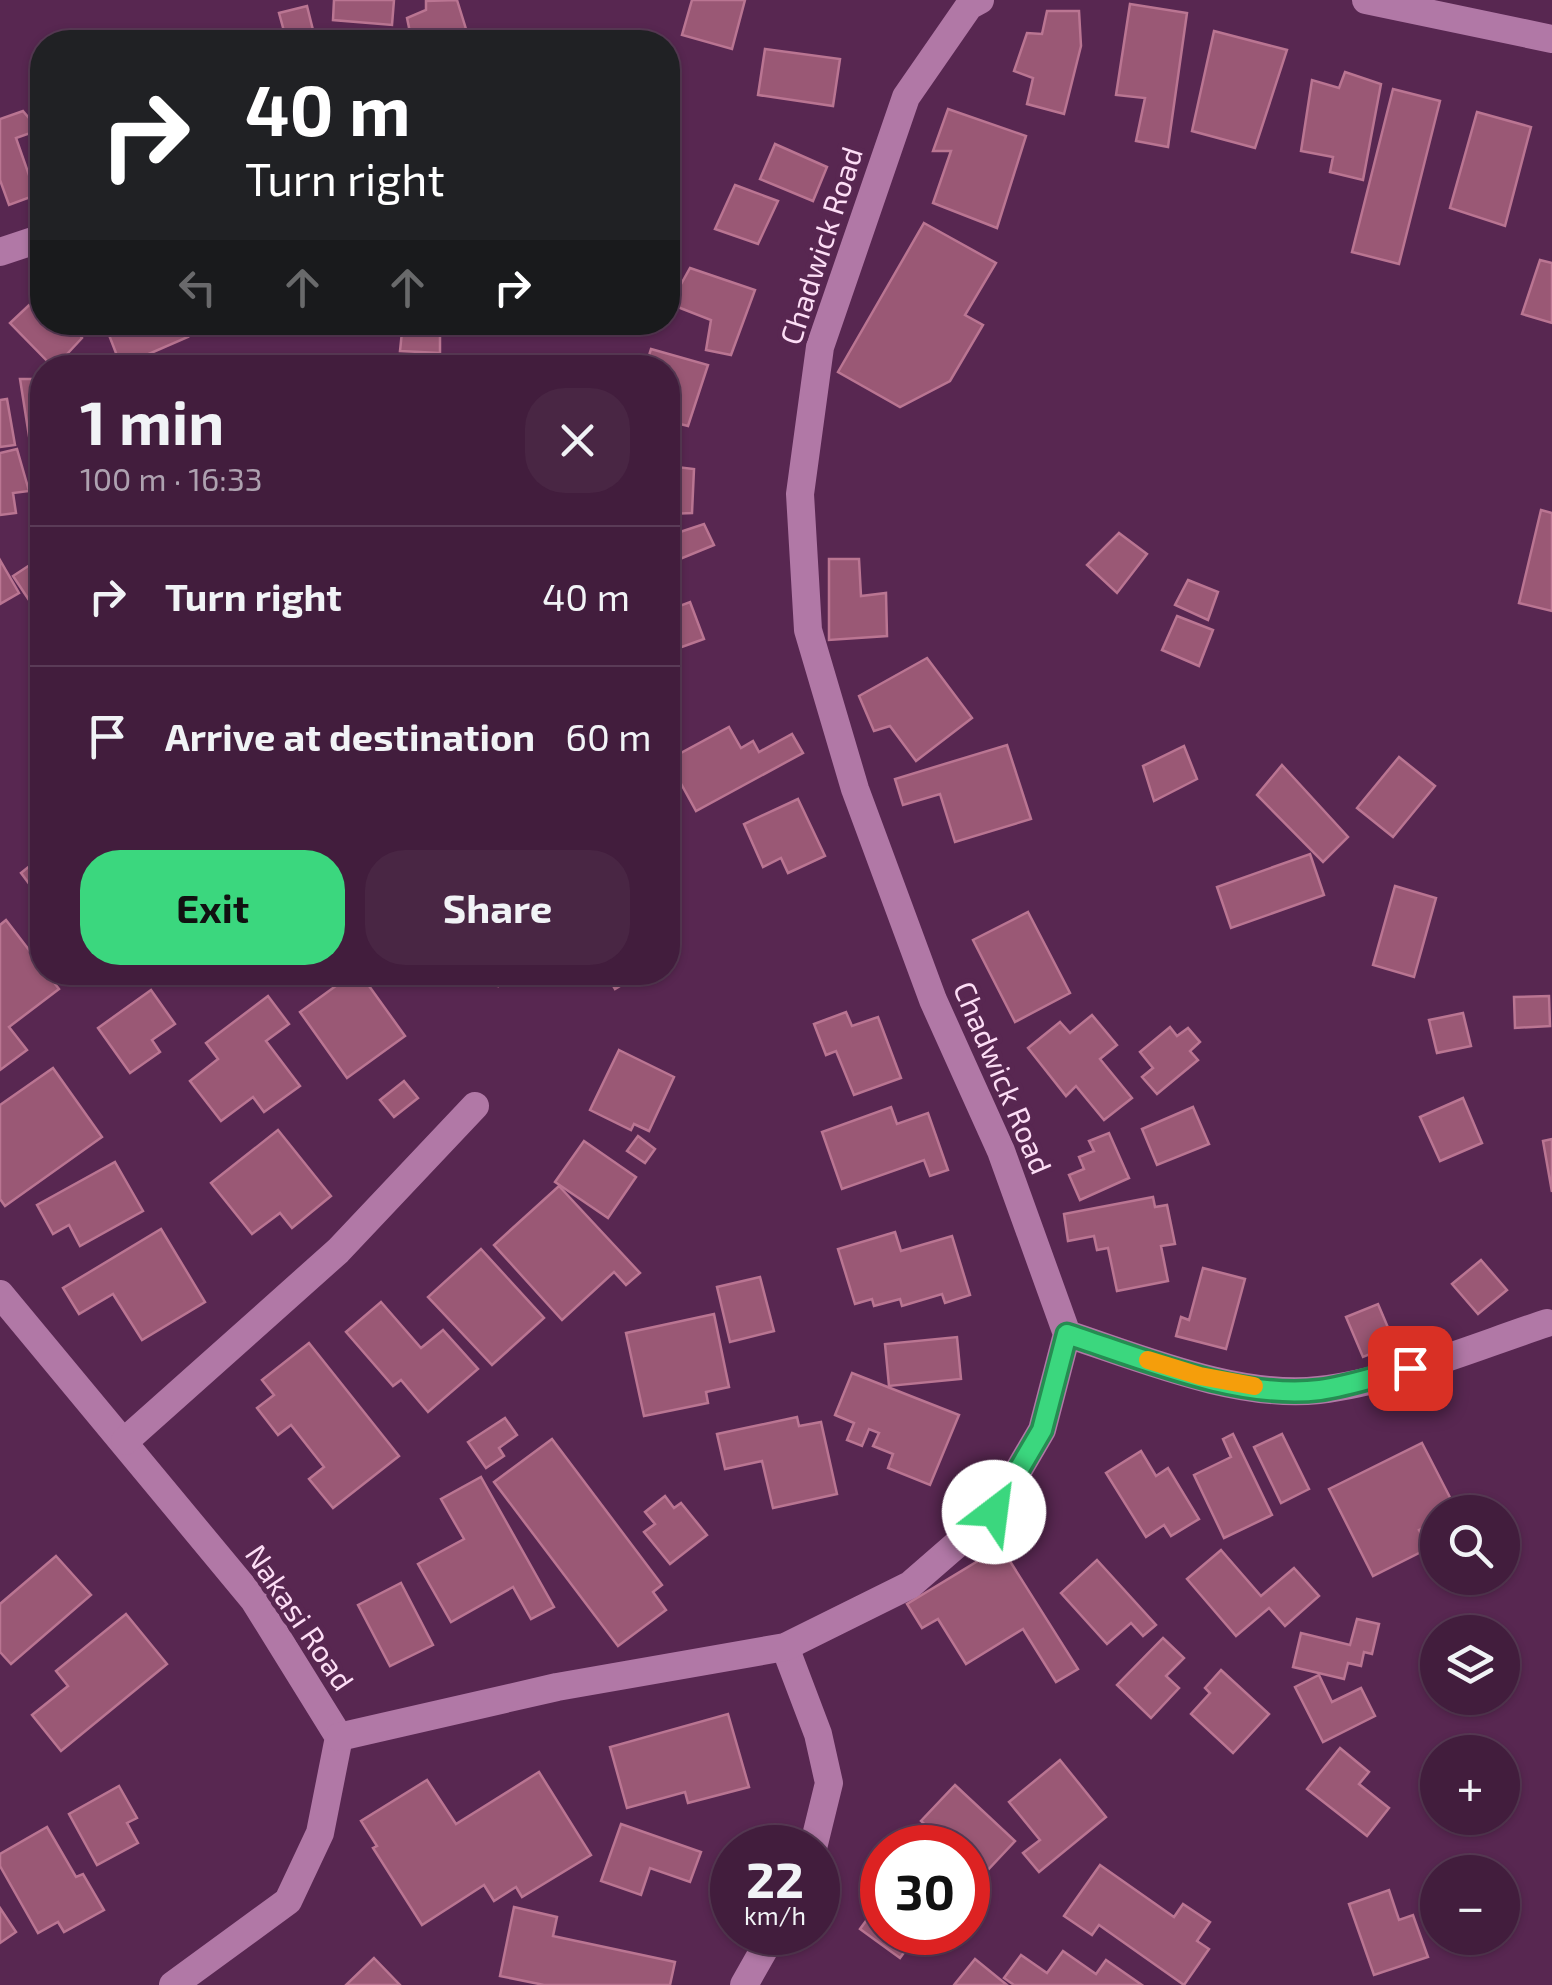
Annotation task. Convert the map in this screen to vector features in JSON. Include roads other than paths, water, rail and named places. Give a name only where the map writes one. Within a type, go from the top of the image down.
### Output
[{"type":"street","name":"Chadwick Road","points":[[980,0],[969,6],[906,97],[820,347],[800,494],[808,630],[855,789],[913,947],[1000,1152],[1067,1334]]},
{"type":"street","points":[[1366,0],[1552,39]]},
{"type":"street","points":[[0,252],[30,242]]},
{"type":"street","points":[[124,1441],[338,1251],[475,1106]]},
{"type":"street","name":"Nakasi Road","points":[[0,1294],[254,1600],[339,1737],[320,1833],[288,1901],[173,1985]]},
{"type":"street","points":[[339,1737],[557,1687],[785,1647],[910,1585],[994,1512],[1042,1430],[1067,1334],[1200,1376],[1269,1389],[1319,1390],[1410,1368],[1547,1323]]},
{"type":"street","points":[[785,1647],[818,1734],[830,1783],[820,1825]]},
{"type":"street","points":[[744,1985],[761,1955]]}]
